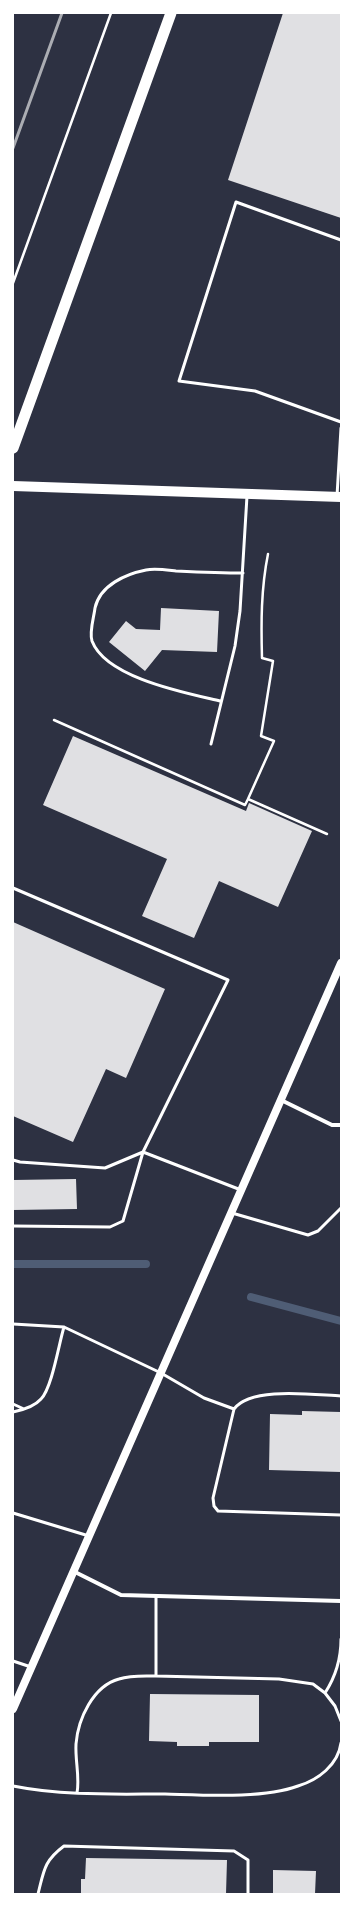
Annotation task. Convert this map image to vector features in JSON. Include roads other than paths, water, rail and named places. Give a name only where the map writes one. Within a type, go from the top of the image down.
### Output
[{"type":"highway","points":[[13,448],[171,13]]},
{"type":"main road","points":[[13,486],[339,497]]},
{"type":"main road","points":[[13,1709],[341,963]]},
{"type":"street","points":[[280,1100],[332,1125],[341,1125]]},
{"type":"street","points":[[73,1571],[121,1596],[341,1601]]},
{"type":"lane","points":[[341,240],[236,202],[179,381],[255,391],[341,422]]},
{"type":"lane","points":[[339,497],[341,428]]},
{"type":"lane","points":[[211,744],[220,701],[235,646],[243,573],[247,493]]},
{"type":"lane","points":[[220,701],[157,685],[126,672],[102,656],[92,640],[92,624],[96,605],[106,588],[125,576],[147,570],[243,573]]},
{"type":"lane","points":[[13,888],[228,980],[143,1152],[123,1221],[110,1227],[13,1226]]},
{"type":"lane","points":[[13,1160],[20,1162],[105,1168],[143,1152],[241,1190]]},
{"type":"lane","points":[[231,1213],[308,1235],[318,1231],[341,1208]]},
{"type":"lane","points":[[13,1324],[64,1327],[160,1373],[204,1398],[234,1408]]},
{"type":"lane","points":[[13,1412],[25,1410],[41,1399],[48,1386],[64,1327]]},
{"type":"lane","points":[[341,1396],[258,1395],[238,1403],[234,1408],[213,1498],[214,1506],[218,1511],[341,1515]]},
{"type":"lane","points":[[13,1404],[25,1410]]},
{"type":"lane","points":[[13,1513],[89,1536]]},
{"type":"lane","points":[[156,1596],[156,1676]]},
{"type":"lane","points":[[325,1693],[336,1672],[341,1652],[341,1639]]},
{"type":"lane","points":[[13,1661],[31,1667]]},
{"type":"lane","points":[[77,1793],[77,1735],[88,1705],[102,1690],[118,1679],[134,1676],[156,1676],[285,1680],[313,1684],[325,1693],[335,1706],[341,1721]]},
{"type":"lane","points":[[13,1786],[34,1790],[77,1793],[204,1795],[280,1792],[299,1786],[318,1777],[332,1764],[340,1749],[341,1743]]},
{"type":"lane","points":[[38,1894],[44,1868],[52,1855],[64,1846],[234,1851],[248,1860],[248,1894]]},
{"type":"waterway","points":[[13,1264],[146,1264]]},
{"type":"waterway","points":[[251,1297],[341,1321]]},
{"type":"railway","points":[[13,148],[62,13]]}]
